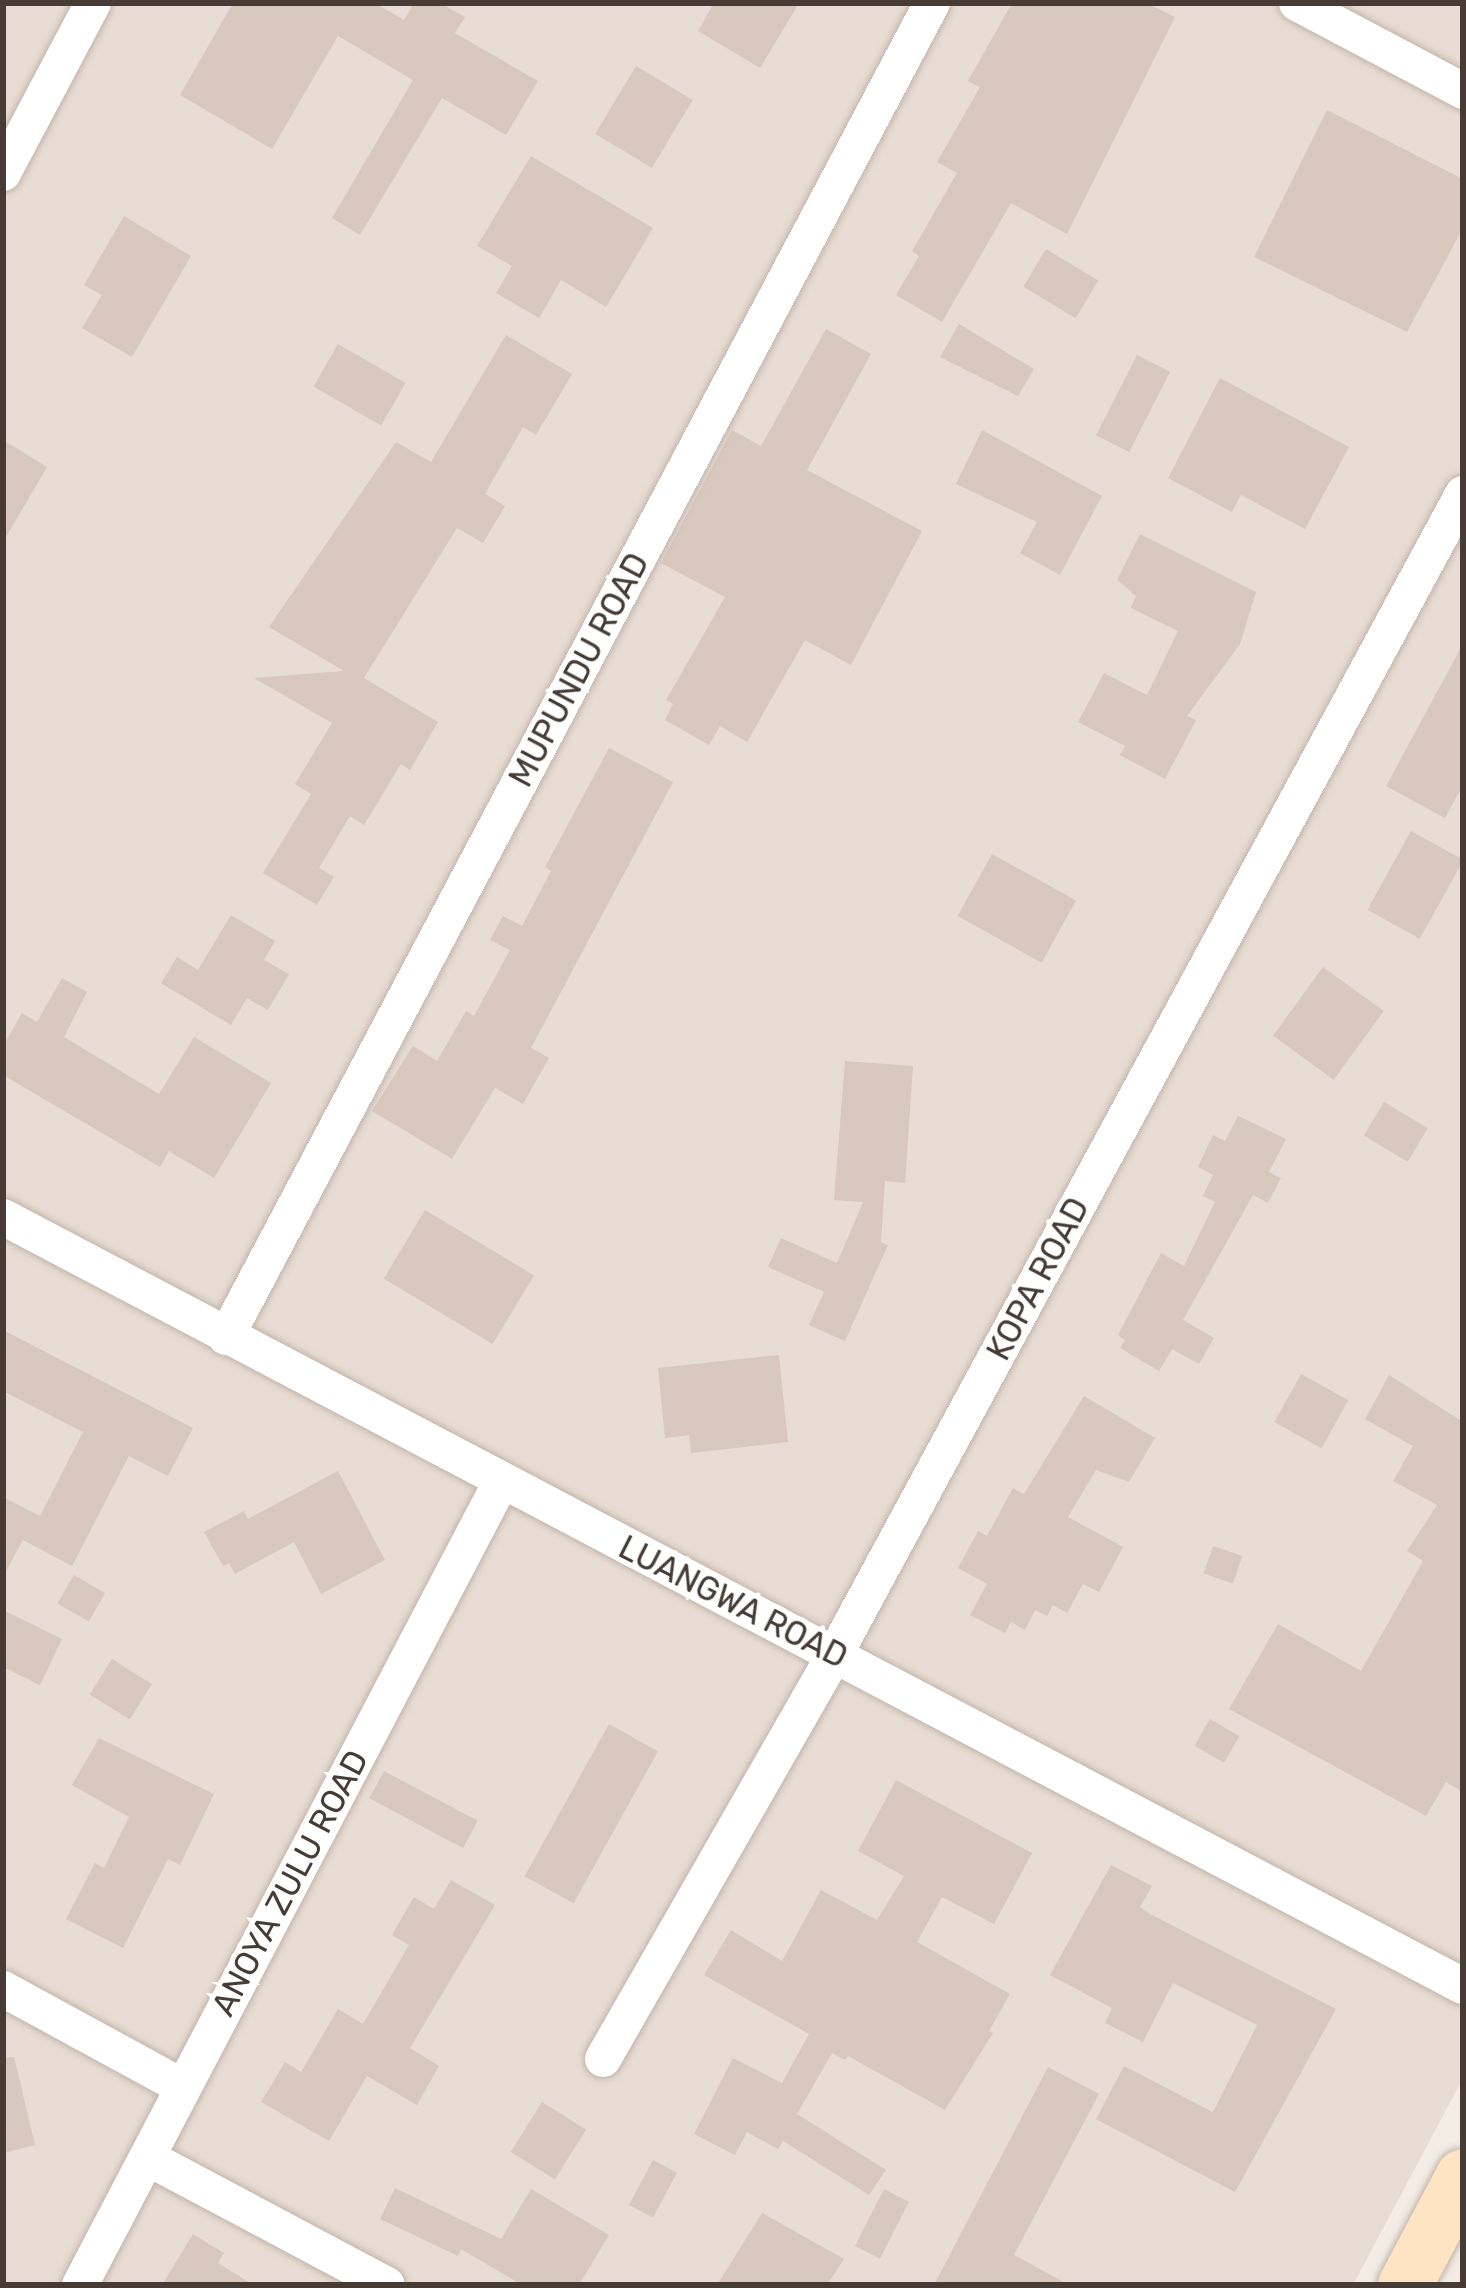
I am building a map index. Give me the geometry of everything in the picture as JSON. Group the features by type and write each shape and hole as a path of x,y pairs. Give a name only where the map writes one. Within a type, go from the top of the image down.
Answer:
{"main road":[{"path":"1405,2285 1463,2176"}],"street":[{"path":"3,173 94,3"},
{"name":"MUPUNDU ROAD","path":"226,1336 932,3"},
{"path":"1297,3 1463,91"},
{"name":"KOPA ROAD","path":"603,2059 836,1654 1463,494"},
{"name":"LUANGWA ROAD","path":"3,1217 1463,1986"},
{"name":"ANOYA ZULU ROAD","path":"80,2285 501,1483"},
{"path":"3,1989 183,2087"},
{"path":"150,2158 387,2285"}],"shaded area":[{"path":"3,3 1463,3 1463,2078 1353,2285 3,2285"}],"building":[{"path":"233,3 375,3 404,20 414,3 440,3 465,17 455,33 538,81 506,135 442,98 360,235 332,218 413,80 338,36 272,149 180,95"},
{"path":"714,3 799,3 760,68 698,31"},
{"path":"1012,3 1146,3 1175,17 1067,234 1011,203 942,322 896,295 919,256 912,251 957,173 937,162 980,87 968,81"},
{"path":"636,66 693,100 652,168 595,134"},
{"path":"1327,110 1463,179 1463,228 1407,332 1254,257"},
{"path":"531,156 653,228 606,307 561,280 539,318 496,293 512,266 477,246"},
{"path":"124,216 191,256 132,357 82,328 102,295 84,285"},
{"path":"1046,249 1098,280 1076,318 1023,287"},
{"path":"959,324 1034,369 1018,396 940,357"},
{"path":"826,329 871,354 807,470 922,531 851,665 805,640 747,742 720,726 709,745 665,720 673,704 666,700 725,597 661,563 732,430 761,446"},
{"path":"506,335 572,374 536,435 523,427 485,494 505,506 483,543 457,528 364,678 438,722 410,770 401,764 364,825 350,816 319,868 334,877 317,905 263,873 311,794 295,784 332,723 254,678 344,671 269,627 396,442 431,462"},
{"path":"338,344 406,383 381,425 314,386"},
{"path":"1137,355 1170,372 1129,452 1096,435"},
{"path":"1220,378 1349,447 1305,529 1241,495 1232,512 1168,478"},
{"path":"982,430 1102,496 1060,575 1020,553 1037,522 956,484"},
{"path":"3,440 47,467 3,542"},
{"path":"1140,534 1256,592 1240,644 1187,716 1196,720 1165,779 1120,755 1125,746 1078,722 1104,673 1147,695 1178,631 1131,608 1136,596 1117,580"},
{"path":"1463,644 1463,785 1445,818 1386,786"},
{"path":"609,748 673,782 531,1048 549,1058 523,1104 495,1088 452,1159 372,1111 413,1046 437,1061 466,1011 474,1016 510,950 490,940 503,916 522,926 551,871 545,867"},
{"path":"1411,831 1463,860 1420,939 1367,910"},
{"path":"992,854 1076,901 1042,963 958,916"},
{"path":"231,915 275,941 264,960 289,974 268,1010 247,998 231,1025 161,983 177,957 198,970"},
{"path":"1323,967 1384,1011 1334,1080 1273,1036"},
{"path":"62,978 87,992 64,1037 159,1094 194,1037 271,1083 214,1178 169,1151 160,1167 3,1075 3,1046 22,1013 37,1022"},
{"path":"845,1061 913,1066 905,1183 885,1181 881,1242 888,1245 845,1341 809,1325 824,1292 768,1267 781,1238 837,1263 863,1202 834,1200"},
{"path":"1384,1102 1428,1128 1408,1162 1364,1135"},
{"path":"1238,1116 1286,1139 1269,1172 1281,1178 1268,1203 1253,1195 1183,1320 1214,1338 1199,1364 1172,1349 1159,1371 1120,1348 1125,1340 1118,1335 1161,1253 1184,1266 1215,1202 1203,1196 1213,1175 1198,1167 1213,1135 1225,1141"},
{"path":"425,1210 534,1275 493,1344 384,1279"},
{"path":"3,1330 193,1428 168,1476 129,1456 72,1566 23,1540 3,1577 3,1497 40,1516 83,1432 3,1391"},
{"path":"779,1355 788,1442 691,1453 689,1435 665,1438 658,1368"},
{"path":"1301,1374 1348,1400 1322,1448 1274,1422"},
{"path":"1389,1375 1463,1422 1463,1792 1446,1782 1426,1816 1229,1709 1278,1624 1361,1671 1423,1561 1407,1551 1437,1505 1393,1481 1413,1446 1365,1419"},
{"path":"1084,1396 1155,1438 1129,1482 1096,1470 1068,1517 1123,1547 1099,1592 1083,1584 1067,1613 1053,1605 1047,1616 1035,1610 1025,1630 1011,1622 1005,1633 970,1615 987,1584 958,1568 978,1531 987,1536 1013,1488 1024,1494"},
{"path":"338,1471 385,1560 321,1594 294,1542 235,1574 229,1563 223,1566 204,1532 244,1511 248,1519"},
{"path":"1213,1546 1242,1556 1233,1584 1204,1573"},
{"path":"74,1575 105,1593 89,1622 58,1604"},
{"path":"3,1610 62,1639 40,1685 3,1667"},
{"path":"112,1659 152,1684 130,1720 90,1695"},
{"path":"1210,1719 1239,1736 1224,1763 1194,1746"},
{"path":"609,1724 658,1751 574,1903 525,1876"},
{"path":"99,1738 214,1794 180,1865 168,1859 123,1948 66,1919 95,1863 104,1868 129,1817 72,1785"},
{"path":"384,1771 478,1821 463,1848 369,1798"},
{"path":"896,1780 1032,1853 994,1924 942,1897 917,1942 1010,1994 989,2031 993,2033 945,2110 848,2056 845,2060 832,2053 797,2114 886,2170 869,2195 783,2141 778,2149 747,2132 735,2155 694,2134 733,2058 782,2083 809,2034 704,1975 731,1930 782,1961 821,1890 877,1920 904,1876 858,1851"},
{"path":"1111,1865 1152,1886 1140,1907 1150,1914 1336,2009 1235,2192 1096,2119 1124,2066 1213,2112 1257,2025 1173,1983 1143,2042 1105,2023 1112,2008 1050,1975"},
{"path":"451,1880 495,1905 410,2048 439,2066 417,2105 367,2076 329,2141 261,2102 285,2062 301,2072 338,2009 363,2024 409,1945 392,1935 414,1897 434,1909"},
{"path":"14,2057 35,2145 3,2153 3,2058"},
{"path":"1048,2067 1099,2094 1014,2255 1069,2285 934,2285"},
{"path":"542,2102 586,2130 555,2180 511,2152"},
{"path":"653,2160 677,2173 653,2218 629,2205"},
{"path":"395,2188 501,2239 531,2189 609,2235 579,2285 522,2285 461,2249 458,2256 380,2219"},
{"path":"884,2189 909,2202 880,2259 855,2246"},
{"path":"762,2213 844,2259 827,2285 717,2285"},
{"path":"193,2234 224,2253 218,2263 253,2285 162,2285"}]}
